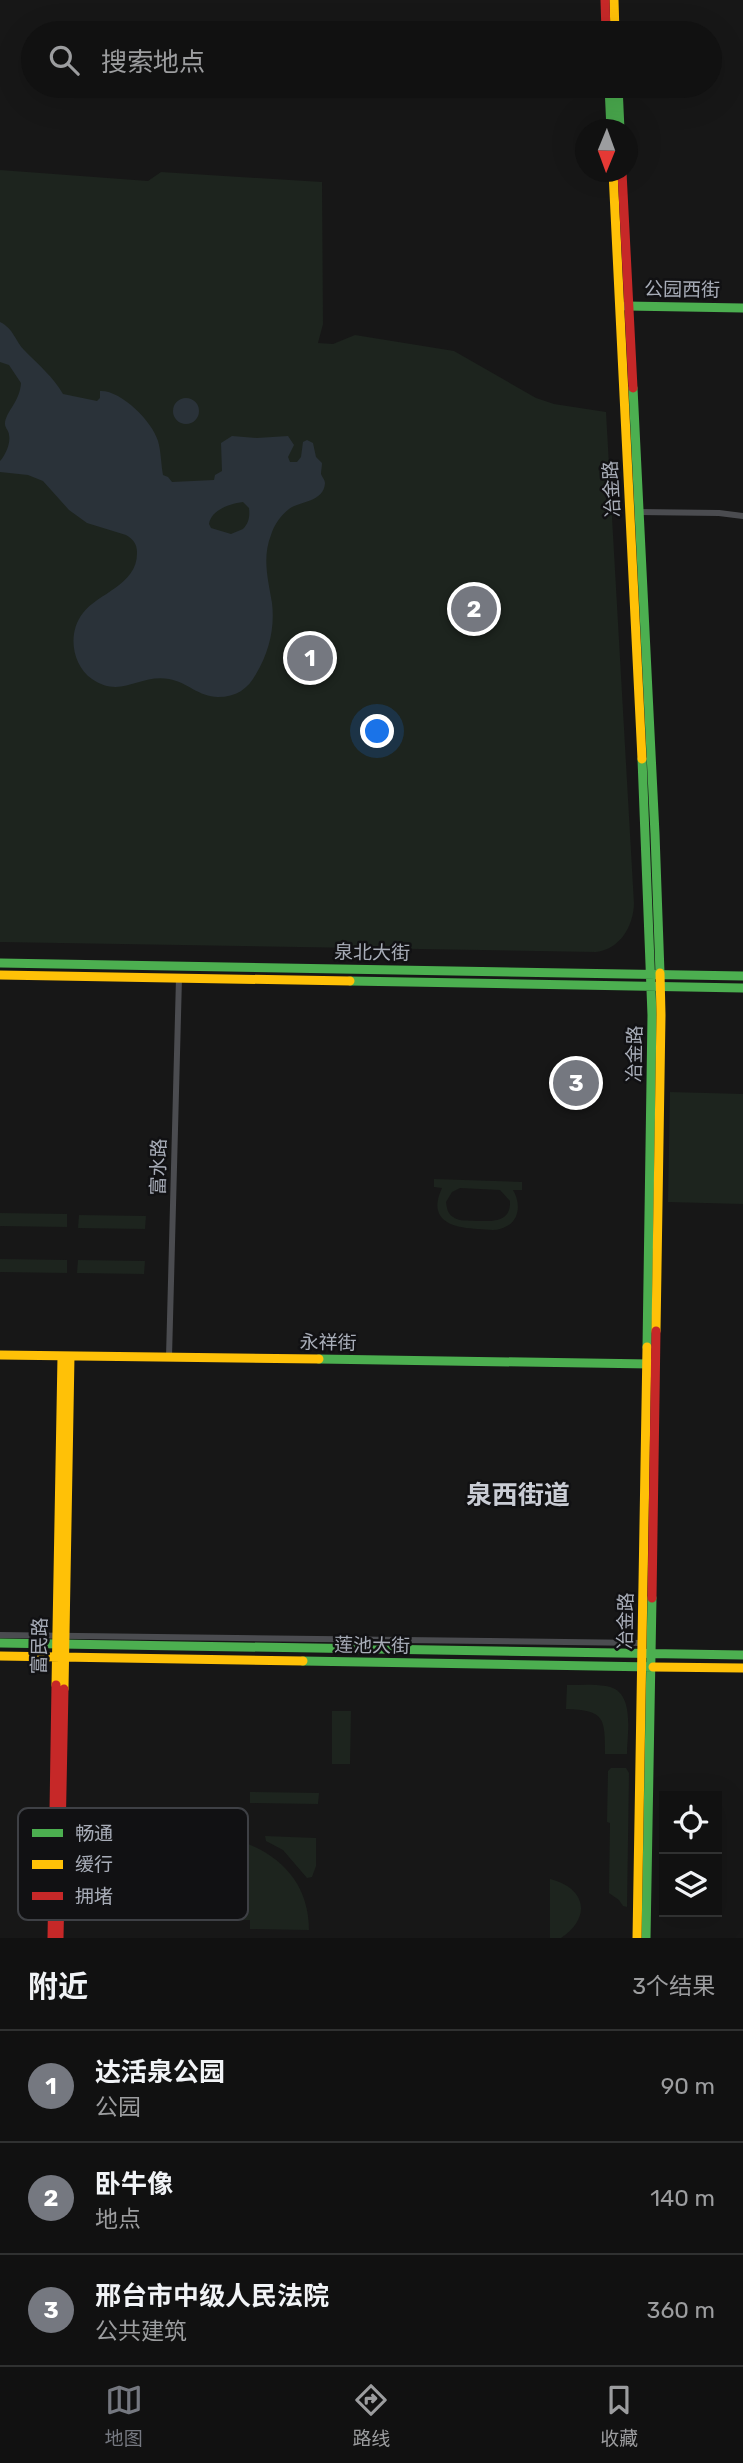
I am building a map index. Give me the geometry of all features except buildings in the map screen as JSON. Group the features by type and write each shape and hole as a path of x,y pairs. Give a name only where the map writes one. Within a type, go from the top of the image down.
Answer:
{"street":[{"path":"605,0 606,21"},
{"path":"614,0 615,21"},
{"path":"610,98 610,119"},
{"path":"619,98 620,119"},
{"name":"冶金路","path":"614,182 639,512 655,974"},
{"name":"冶金路","path":"622,182 624,306 656,986 645,1650 646,1938"},
{"name":"公园西街","path":"624,306 743,308"},
{"path":"639,512 743,516"},
{"name":"泉北大街","path":"0,963 743,976"},
{"name":"泉北大街","path":"0,975 743,988"},
{"name":"富水路","path":"169,1357 179,978"},
{"name":"永祥街","path":"0,1355 651,1365"},
{"name":"富民路","path":"56,1808 66,1356"},
{"path":"0,1635 61,1640"},
{"name":"莲池大街","path":"0,1643 61,1640 645,1650 743,1655"},
{"name":"莲池大街","path":"0,1656 743,1668"},
{"name":"富民路","path":"59,1808 60,1657"},
{"name":"冶金路","path":"637,1938 646,1667"},
{"name":"富民路","path":"52,1938 53,1920"},
{"name":"富民路","path":"59,1920 59,1938"}],"shaded area":[{"path":"0,170 148,181 161,172 322,182 323,324 318,343 333,344 355,335 454,351 536,398 554,404 606,412 634,904 628,929 618,942 596,952 0,942"},
{"path":"0,322 63,394 97,401 100,391 126,401 143,416 155,433 163,475 172,482 214,480 215,475 222,471 221,443 232,436 288,436 294,445 288,457 290,462 297,462 301,457 303,442 307,440 313,443 316,457 322,463 324,489 316,497 289,509 272,531 266,560 273,612 272,631 261,666 245,688 230,696 218,697 205,695 169,679 158,678 112,687 102,685 85,673 74,648 78,621 90,606 131,573 136,563 136,547 133,540 126,535 87,523 69,510 43,481 28,475 0,472 0,461 9,442 6,420 18,396 21,383 9,365 0,362","holes":["243,502 249,508 249,519 245,527 231,534 211,528 209,524 213,515 227,506"]},
{"path":"186,398 195,402 199,411 195,420 186,424 177,420 173,411 177,402"},
{"path":"670,1092 743,1094 743,1204 668,1202"},
{"path":"434,1179 522,1182 522,1190 513,1190 518,1208 515,1218 506,1227 495,1230 459,1227 444,1220 438,1208 442,1188 434,1187","holes":["460,1188 500,1190 510,1201 507,1213 499,1219 455,1219 448,1210 446,1202 452,1192"]},
{"path":"0,1213 67,1214 67,1227 0,1226"},
{"path":"79,1215 146,1216 145,1229 78,1228"},
{"path":"0,1259 67,1260 67,1273 0,1272"},
{"path":"78,1260 145,1261 144,1274 77,1273"},
{"path":"567,1685 606,1686 616,1689 626,1704 628,1714 627,1754 605,1754 603,1724 600,1718 589,1711 566,1709"},
{"path":"332,1711 351,1711 350,1764 332,1764"},
{"path":"611,1768 626,1768 629,1773 627,1907 609,1893 610,1823 607,1822 608,1771"},
{"path":"250,1792 319,1793 318,1804 250,1803"},
{"path":"265,1836 316,1838 316,1866 312,1877 307,1878 283,1850 266,1841"},
{"path":"248,1843 275,1859 296,1882 303,1896 309,1930 250,1929"},
{"path":"550,1879 571,1889 581,1904 577,1921 561,1938 550,1938"}],"traffic: fast":[{"path":"610,98 610,119"},
{"path":"619,98 620,119"},
{"path":"626,306 743,308"},
{"path":"633,388 660,973"},
{"path":"642,759 652,1015 647,1347"},
{"path":"0,963 743,976"},
{"path":"350,981 743,988"},
{"path":"319,1359 651,1364"},
{"path":"646,1938 652,1598"},
{"path":"0,1643 743,1655"},
{"path":"303,1661 653,1667"}],"traffic: slow":[{"path":"614,0 615,21"},
{"path":"613,182 642,759"},
{"path":"656,1331 660,973"},
{"path":"0,975 350,981"},
{"path":"637,1938 647,1347"},
{"path":"0,1355 319,1359"},
{"path":"56,1685 62,1356"},
{"path":"64,1689 70,1356"},
{"path":"0,1656 303,1661"},
{"path":"653,1667 743,1668"}],"traffic: jam":[{"path":"605,0 606,21"},
{"path":"623,182 633,388"},
{"path":"652,1598 656,1331"},
{"path":"54,1808 56,1685"},
{"path":"62,1808 64,1689"},
{"path":"52,1920 52,1938"},
{"path":"59,1920 59,1938"}],"place":[{"name":"卧牛像","path":"474,609"},
{"name":"达活泉公园","path":"310,658"},
{"name":"邢台市中级人民法院","path":"576,1083"}],"district":[{"name":"泉西街道","path":"518,1495"}]}
